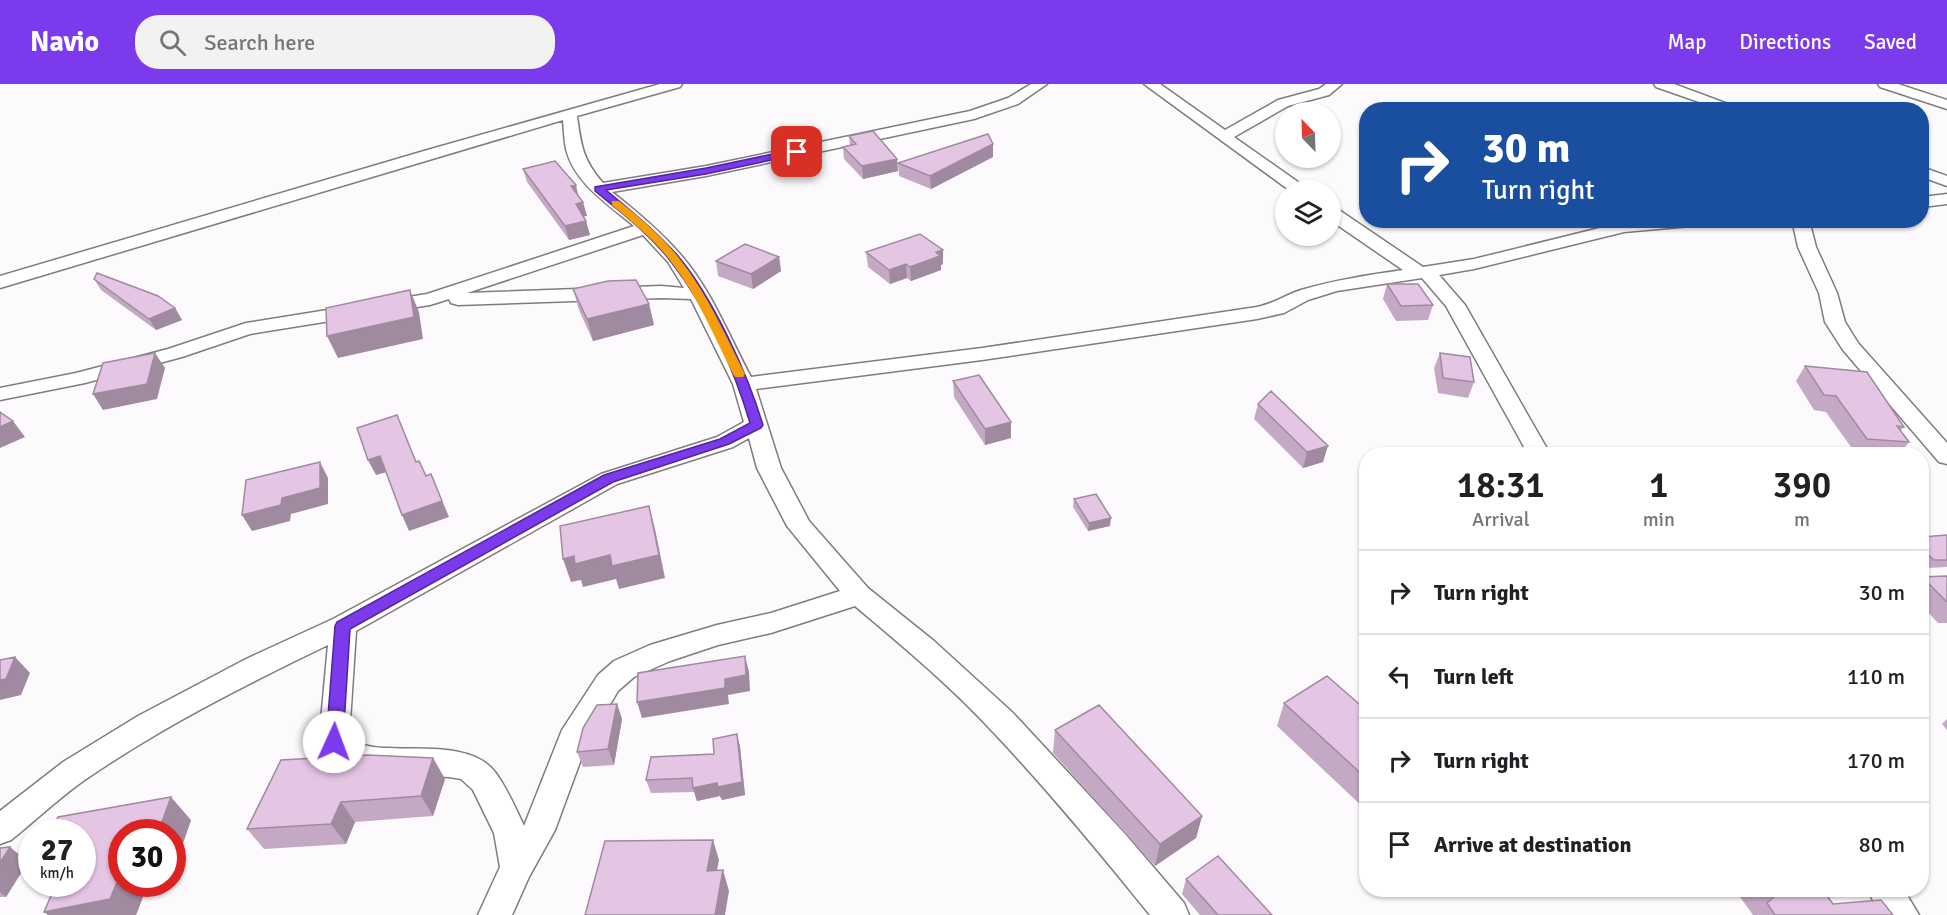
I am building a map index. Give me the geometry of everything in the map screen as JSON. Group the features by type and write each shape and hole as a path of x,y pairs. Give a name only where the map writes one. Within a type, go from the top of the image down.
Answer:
{"street":[{"path":"612,101 620,84"},
{"path":"0,282 569,113 675,84"},
{"path":"1150,84 1285,180"},
{"path":"1225,136 1283,103 1324,92 1335,84"},
{"path":"1661,84 1714,102"},
{"path":"1885,84 1947,105"},
{"path":"599,189 706,171 974,115 1013,100 1037,85"},
{"path":"569,113 574,150 581,167 599,189 646,228 675,260 698,294 744,384 769,468 799,526 859,595 924,649 1003,722 1113,844 1172,915"},
{"path":"1929,174 1947,181"},
{"path":"1929,201 1947,199"},
{"path":"1341,219 1423,272 1444,290 1455,305 1535,447"},
{"path":"430,299 646,228"},
{"path":"744,384 982,354 1257,313 1277,309 1316,291 1474,264 1620,228"},
{"path":"1802,228 1807,247 1828,293 1835,322 1850,346 1947,457"},
{"path":"0,394 78,379 175,353 246,329 430,299 652,292 698,294"},
{"path":"0,830 74,771 148,725 256,667 343,626 609,478 725,442 756,425"},
{"path":"495,915 517,867 539,830 573,739 608,683 624,669 660,653 717,635 771,623 859,595"},
{"path":"343,626 334,742 347,754 383,761 449,764 469,768 484,781 510,832 517,867"},
{"path":"1889,897 1902,915"}],"building":[{"path":"873,131 897,159 862,166 843,147 856,144 849,136"},
{"path":"988,134 993,144 930,176 898,163"},
{"path":"555,161 576,185 571,186 583,202 576,204 586,221 565,226 523,169"},
{"path":"920,234 943,250 936,252 940,256 910,267 906,264 889,270 866,252"},
{"path":"745,244 779,257 751,274 716,261"},
{"path":"97,273 158,296 175,308 149,319 94,279"},
{"path":"636,280 649,304 587,319 573,289 608,281"},
{"path":"1387,284 1418,284 1433,305 1401,306"},
{"path":"410,290 414,317 327,336 326,308"},
{"path":"155,353 147,384 93,394 103,363"},
{"path":"1440,353 1470,357 1474,382 1443,378"},
{"path":"1805,366 1867,372 1904,427 1897,426 1909,442 1867,439 1836,396 1824,395"},
{"path":"979,375 1011,422 985,429 953,381"},
{"path":"1271,391 1328,446 1307,452 1258,404"},
{"path":"0,412 13,421 0,427"},
{"path":"397,415 416,462 419,461 426,476 431,474 442,501 402,515 380,456 368,460 357,428"},
{"path":"320,462 320,488 282,498 281,505 242,515 246,480"},
{"path":"1096,494 1111,518 1089,523 1074,499"},
{"path":"649,506 659,555 612,566 610,555 575,564 574,556 563,559 560,526"},
{"path":"1947,535 1947,560 1934,560 1929,555 1929,536"},
{"path":"1947,576 1947,602 1929,584 1929,577"},
{"path":"745,656 746,675 725,679 725,688 637,702 638,673"},
{"path":"15,657 6,679 0,680 0,660"},
{"path":"1327,676 1359,704 1359,772 1284,703"},
{"path":"617,704 608,749 577,752 583,728 597,705"},
{"path":"1099,705 1202,816 1160,844 1055,730"},
{"path":"737,734 742,782 718,787 717,783 693,788 692,778 646,780 651,757 714,754 713,739"},
{"path":"368,755 433,758 421,796 341,802 331,824 247,829 281,760"},
{"path":"171,797 163,819 108,819 108,897 111,897 110,899 44,912 50,897 96,897 96,819 57,819"},
{"path":"713,840 707,871 723,870 715,915 585,915 605,841"},
{"path":"10,847 0,863 0,848"},
{"path":"1218,856 1272,915 1218,915 1186,879"},
{"path":"1774,897 1828,897 1833,904 1881,900 1893,915 1775,915 1767,903"}],"slow traffic":[{"path":"615,203 646,228 675,260 698,294 739,374"}],"route":[{"path":"334,742 343,626 609,478 725,442 756,425 744,384 698,294 675,260 646,228 599,189 706,171 797,152"}]}
